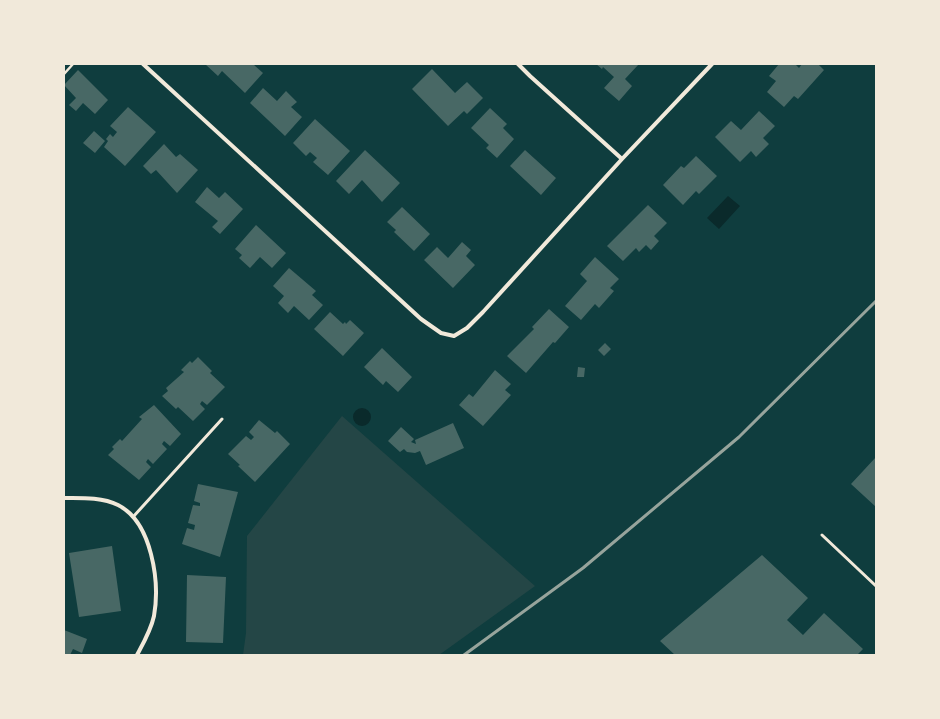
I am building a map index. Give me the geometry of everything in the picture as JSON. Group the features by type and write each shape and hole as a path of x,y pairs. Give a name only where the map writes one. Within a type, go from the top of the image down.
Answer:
{"street":[{"path":"143,64 421,319 441,333 454,336 467,328 483,312 622,159 712,64"},
{"path":"518,64 622,159"},
{"path":"64,498 108,501 120,506 133,517 149,544 153,560 155,586 154,615 147,638 137,655"}],"lane":[{"path":"133,517 222,419"},
{"path":"822,535 876,586"}],"path":[{"path":"64,74 73,64"}],"shaded area":[{"path":"728,196 740,206 719,229 707,218"},
{"path":"362,408 368,411 371,417 368,423 362,426 356,423 353,417 356,411"},
{"path":"342,416 535,586 439,655 243,655 246,633 247,536"}],"building":[{"path":"205,64 253,64 263,73 245,93 222,71 218,76"},
{"path":"596,64 639,64 625,79 632,86 619,101 604,88 614,77 603,67 602,69"},
{"path":"779,64 795,64 799,68 802,64 818,64 824,70 798,99 794,96 784,107 767,92 776,81 769,76"},
{"path":"432,69 455,93 467,82 483,98 467,114 464,111 448,126 412,89"},
{"path":"78,70 108,100 95,114 83,103 76,111 69,105 76,98 64,85"},
{"path":"263,88 277,101 286,91 297,102 291,107 302,117 285,136 250,103"},
{"path":"128,107 156,132 125,166 104,147 108,141 106,139 110,134 113,137 117,132 110,126"},
{"path":"490,108 507,124 503,128 514,139 497,158 486,148 489,145 471,128"},
{"path":"759,111 775,126 763,138 769,144 756,157 751,151 740,162 715,137 731,121 741,130"},
{"path":"315,119 350,151 328,175 313,162 317,158 310,152 306,156 293,143"},
{"path":"94,131 105,141 95,153 83,143"},
{"path":"164,144 176,157 180,154 198,170 177,193 156,170 151,174 143,166"},
{"path":"365,150 400,183 382,202 362,180 349,194 336,181"},
{"path":"525,150 556,178 541,195 510,166"},
{"path":"696,156 717,176 699,194 696,191 683,205 663,185 681,166 684,168"},
{"path":"207,187 219,198 225,192 243,209 220,234 212,227 218,221 195,202"},
{"path":"648,205 667,223 654,236 659,241 651,250 646,245 639,252 636,248 623,261 607,246"},
{"path":"402,207 430,234 414,251 394,232 396,230 387,222"},
{"path":"256,225 286,253 272,268 260,257 250,268 239,258 242,255 235,249"},
{"path":"462,242 471,250 466,256 475,265 453,288 424,260 437,247 448,258"},
{"path":"595,257 619,279 610,288 614,291 599,308 595,304 581,320 565,306 587,281 580,274"},
{"path":"289,268 316,291 312,295 323,305 309,320 294,306 288,313 278,303 284,296 273,286"},
{"path":"549,309 569,327 555,343 553,342 526,373 507,356 534,329 532,327"},
{"path":"330,312 343,324 345,322 346,324 350,320 364,333 343,356 314,329"},
{"path":"605,343 611,349 604,356 598,350"},
{"path":"382,348 412,377 398,392 386,381 383,385 364,367"},
{"path":"198,357 212,371 210,373 225,387 207,405 202,401 200,404 205,409 193,421 178,407 176,409 162,396 168,391 166,388 184,372 181,370 190,361 192,363"},
{"path":"578,367 585,368 584,377 577,377"},
{"path":"495,370 511,384 505,390 511,395 483,426 459,405 469,394 473,397"},
{"path":"154,405 181,434 170,446 164,441 162,444 167,449 153,464 148,459 146,462 151,467 139,480 108,455 114,449 112,447 120,439 122,441 142,419 139,417"},
{"path":"259,420 275,433 277,431 290,444 255,482 228,454 246,436 251,440 254,437 249,432"},
{"path":"453,423 464,448 426,465 420,451 415,453 407,452 404,449 400,452 388,441 401,427 414,439 411,442 416,444 415,440"},
{"path":"876,457 876,507 851,484"},
{"path":"198,484 238,492 220,557 182,544 187,528 194,530 195,525 188,523 193,505 200,506 200,503 194,501"},
{"path":"112,546 121,611 79,617 69,553"},
{"path":"762,555 808,598 787,620 803,635 824,613 863,649 857,655 675,655 660,641"},
{"path":"187,575 226,577 223,643 186,642"},
{"path":"64,630 87,639 82,653 73,649 70,655 64,655"}],"railway":[{"path":"464,655 583,568 739,437 876,301"}]}
